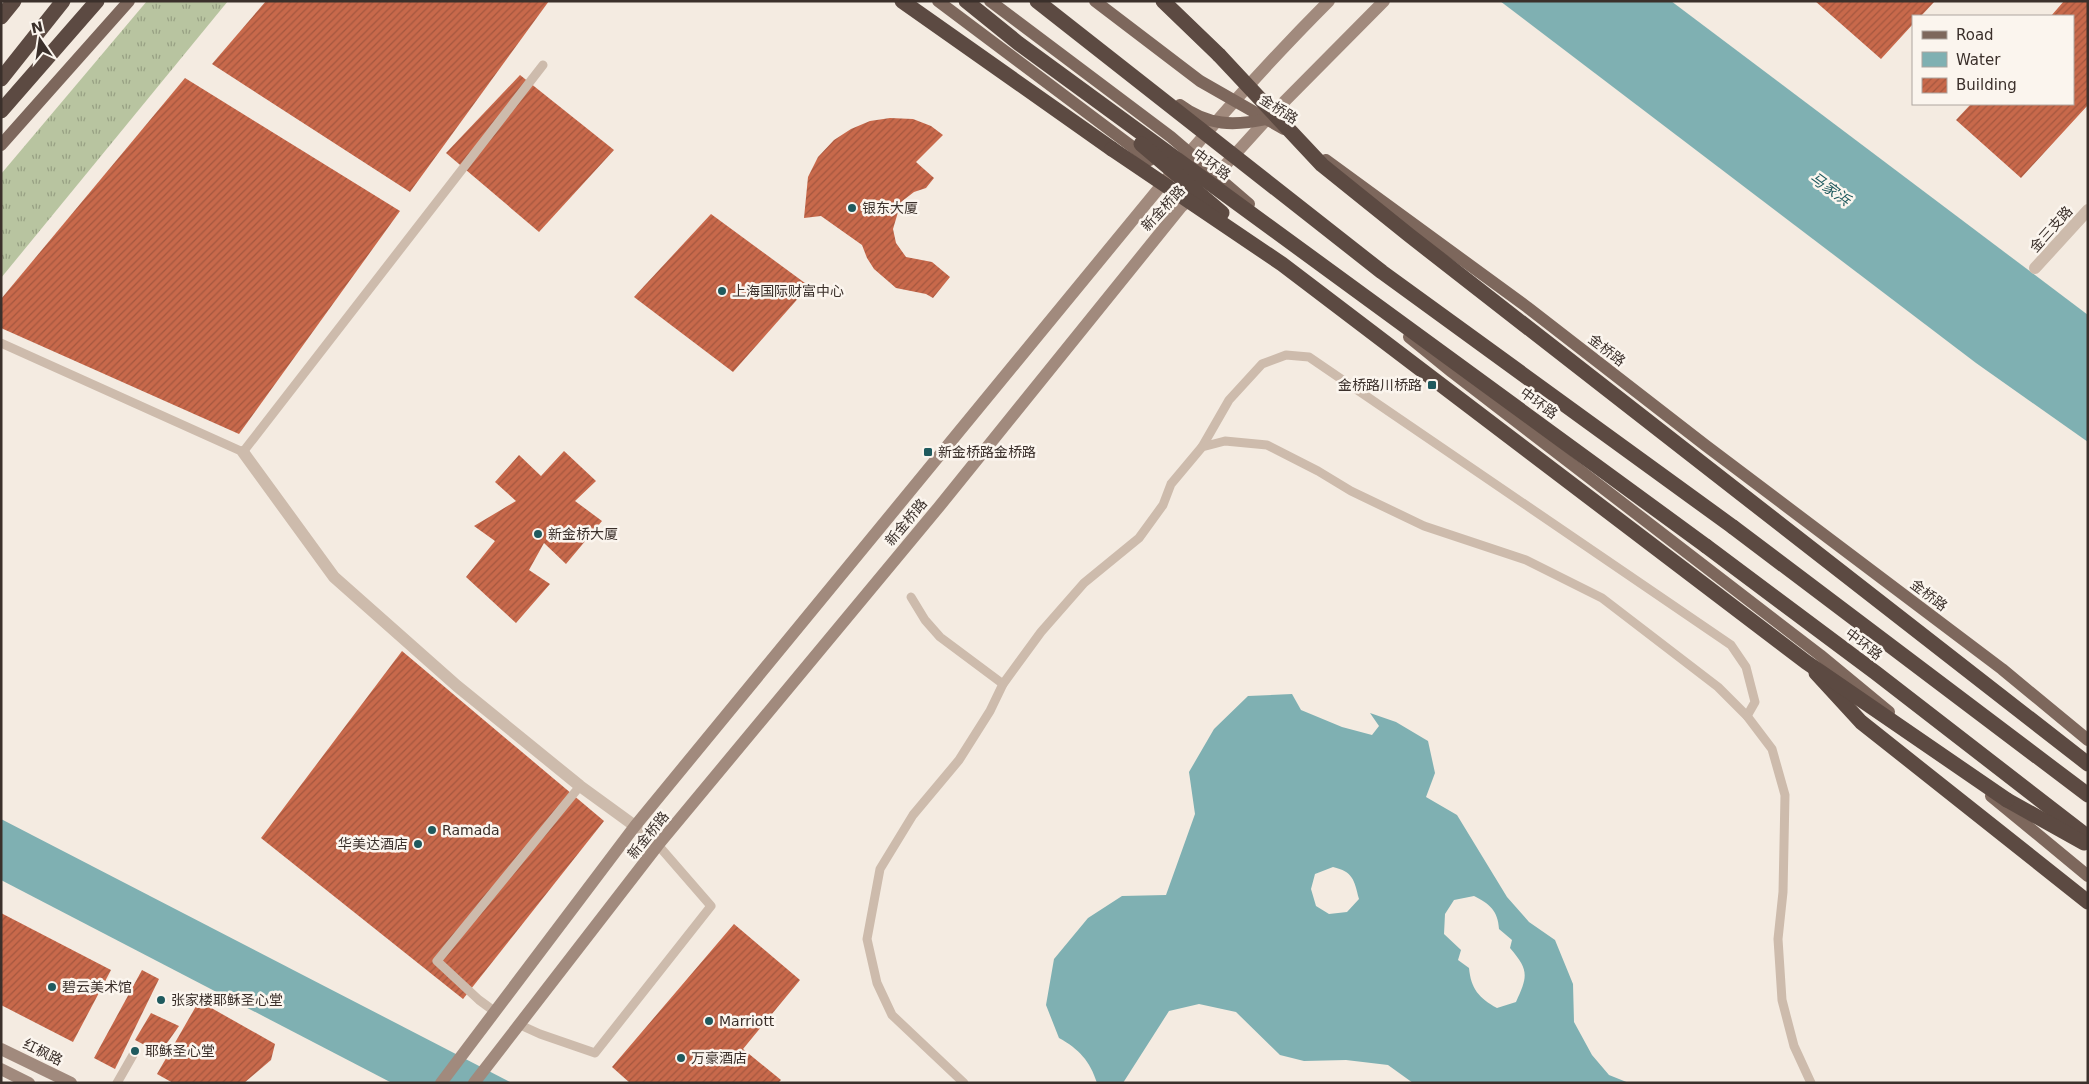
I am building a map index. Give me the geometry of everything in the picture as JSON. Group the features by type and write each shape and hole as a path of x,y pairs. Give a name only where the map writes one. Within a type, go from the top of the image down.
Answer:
{"highway":[{"path":"1,17 14,1"},
{"path":"1,79 63,1"},
{"path":"1,111 97,1"},
{"path":"891,1 933,24"},
{"path":"902,1 1282,264 1806,662 2007,800 2088,845"},
{"name":"中环路","path":"966,1 1052,68 1706,546 1876,673 2088,837"},
{"name":"中环路","path":"1037,1 1382,272 1733,527 2088,795"},
{"path":"1163,1 1219,55 1322,165 1409,235 2088,764"},
{"path":"1052,68 1282,264"},
{"path":"1806,662 1861,722 2088,902"}],"main road":[{"path":"1,145 129,1"},
{"path":"938,1 1170,175 1215,178"},
{"path":"990,1 1190,152 1215,178 1452,372 1820,655 2088,876"},
{"path":"1042,1 1191,113 1215,121 1240,125 1267,119"},
{"name":"金桥路","path":"1095,1 1200,81 1234,99 1296,138 1527,307 1705,445 2002,668 2088,740"}],"street":[{"name":"新金桥路","path":"441,1083 635,826 1215,121 1234,99 1257,79 1329,1"},
{"name":"新金桥路","path":"474,1083 658,846 938,508 1181,207 1215,178 1267,119 1384,1"},
{"name":"金三支路","path":"2036,268 2088,210"},
{"path":"243,452 334,577 457,686 580,786 635,826"},
{"name":"红枫路","path":"1,1049 71,1083"},
{"path":"1,1070 29,1083"}],"lane":[{"path":"1,343 243,452 543,65"},
{"path":"964,1083 892,1015 877,983 867,939 880,869 912,815 959,760 990,711 1003,684 1041,632 1084,583 1139,538 1163,505 1171,484 1202,447 1229,400 1262,364 1286,355 1309,357 1731,645 1746,667 1755,702 1747,716"},
{"path":"1202,447 1225,441 1267,445 1318,471 1351,491 1424,526 1526,560 1602,598 1718,687 1747,716 1772,749 1785,795 1783,892 1778,939 1782,1000 1794,1046 1812,1083"},
{"path":"911,597 925,620 940,637 1003,684"},
{"path":"494,1011 479,1000 437,961 580,786"},
{"path":"518,1024 540,1034 596,1053 711,906 658,846 635,826"},
{"path":"118,1083 133,1055"}],"green space":[{"path":"147,1 228,1 1,278 1,174"}],"water":[{"name":"马家浜","path":"1500,1 1671,1 2088,315 2088,442 1976,363"},
{"path":"1292,694 1301,710 1342,727 1372,735 1379,726 1370,713 1396,722 1428,741 1435,773 1426,797 1457,815 1507,897 1529,922 1555,940 1573,984 1574,1022 1592,1055 1609,1075 1629,1083 1413,1083 1388,1065 1346,1060 1304,1061 1280,1055 1236,1012 1199,1004 1169,1011 1123,1083 1097,1083 1091,1068 1083,1056 1059,1038 1046,1005 1054,959 1088,918 1122,896 1166,895 1195,814 1189,772 1214,729 1248,696","holes":["1333,867 1345,871 1352,877 1359,899 1347,912 1329,914 1316,906 1311,889 1315,874","1474,896 1489,905 1495,913 1499,929 1512,940 1510,948 1521,962 1525,974 1523,986 1516,1002 1497,1008 1477,992 1472,982 1469,968 1458,960 1461,950 1444,934 1445,914 1454,900"]},
{"path":"1,819 512,1083 392,1083 1,880"}],"building":[{"path":"266,1 549,1 410,192 212,64"},
{"path":"1815,1 1935,1 1922,15 1912,15 1912,25 1881,59"},
{"path":"2064,1 2088,1 2088,105 2021,178 1956,120 1970,105 2074,105 2074,15 2052,15"},
{"path":"520,75 614,150 539,232 446,153"},
{"path":"185,78 400,211 239,434 1,328 1,299"},
{"name":"银东大厦","path":"890,118 913,119 931,126 943,135 916,162 934,178 926,188 914,192 901,202 893,229 896,243 906,257 932,262 950,277 933,298 926,294 896,288 874,269 862,245 821,216 804,218 808,177 818,157 834,140 851,129 870,121"},
{"name":"上海国际财富中心","path":"711,214 809,286 733,372 634,297"},
{"name":"新金桥大厦","path":"564,451 596,481 575,501 602,521 566,564 544,543 529,570 550,584 516,623 466,577 495,541 474,526 516,501 495,482 519,455 541,476"},
{"name":"Ramada","path":"402,651 604,821 463,999 261,838"},
{"name":"碧云美术馆","path":"1,913 111,970 73,1042 1,1005"},
{"name":"Marriott","path":"734,924 800,980 743,1049 781,1080 778,1083 630,1083 612,1067"},
{"path":"142,970 159,979 115,1069 94,1058"},
{"path":"199,1001 275,1044 271,1060 244,1083 173,1083 157,1074"},
{"path":"151,1013 179,1026 160,1053 135,1040"}],"place":[{"name":"银东大厦","path":"852,208"},
{"name":"上海国际财富中心","path":"722,291"},
{"name":"金桥路川桥路","path":"1432,385"},
{"name":"新金桥路金桥路","path":"928,452"},
{"name":"新金桥大厦","path":"538,534"},
{"name":"Ramada","path":"432,830"},
{"name":"华美达酒店","path":"418,844"},
{"name":"碧云美术馆","path":"52,987"},
{"name":"张家楼耶稣圣心堂","path":"161,1000"},
{"name":"Marriott","path":"709,1021"},
{"name":"耶稣圣心堂","path":"135,1051"},
{"name":"万豪酒店","path":"681,1058"}]}
